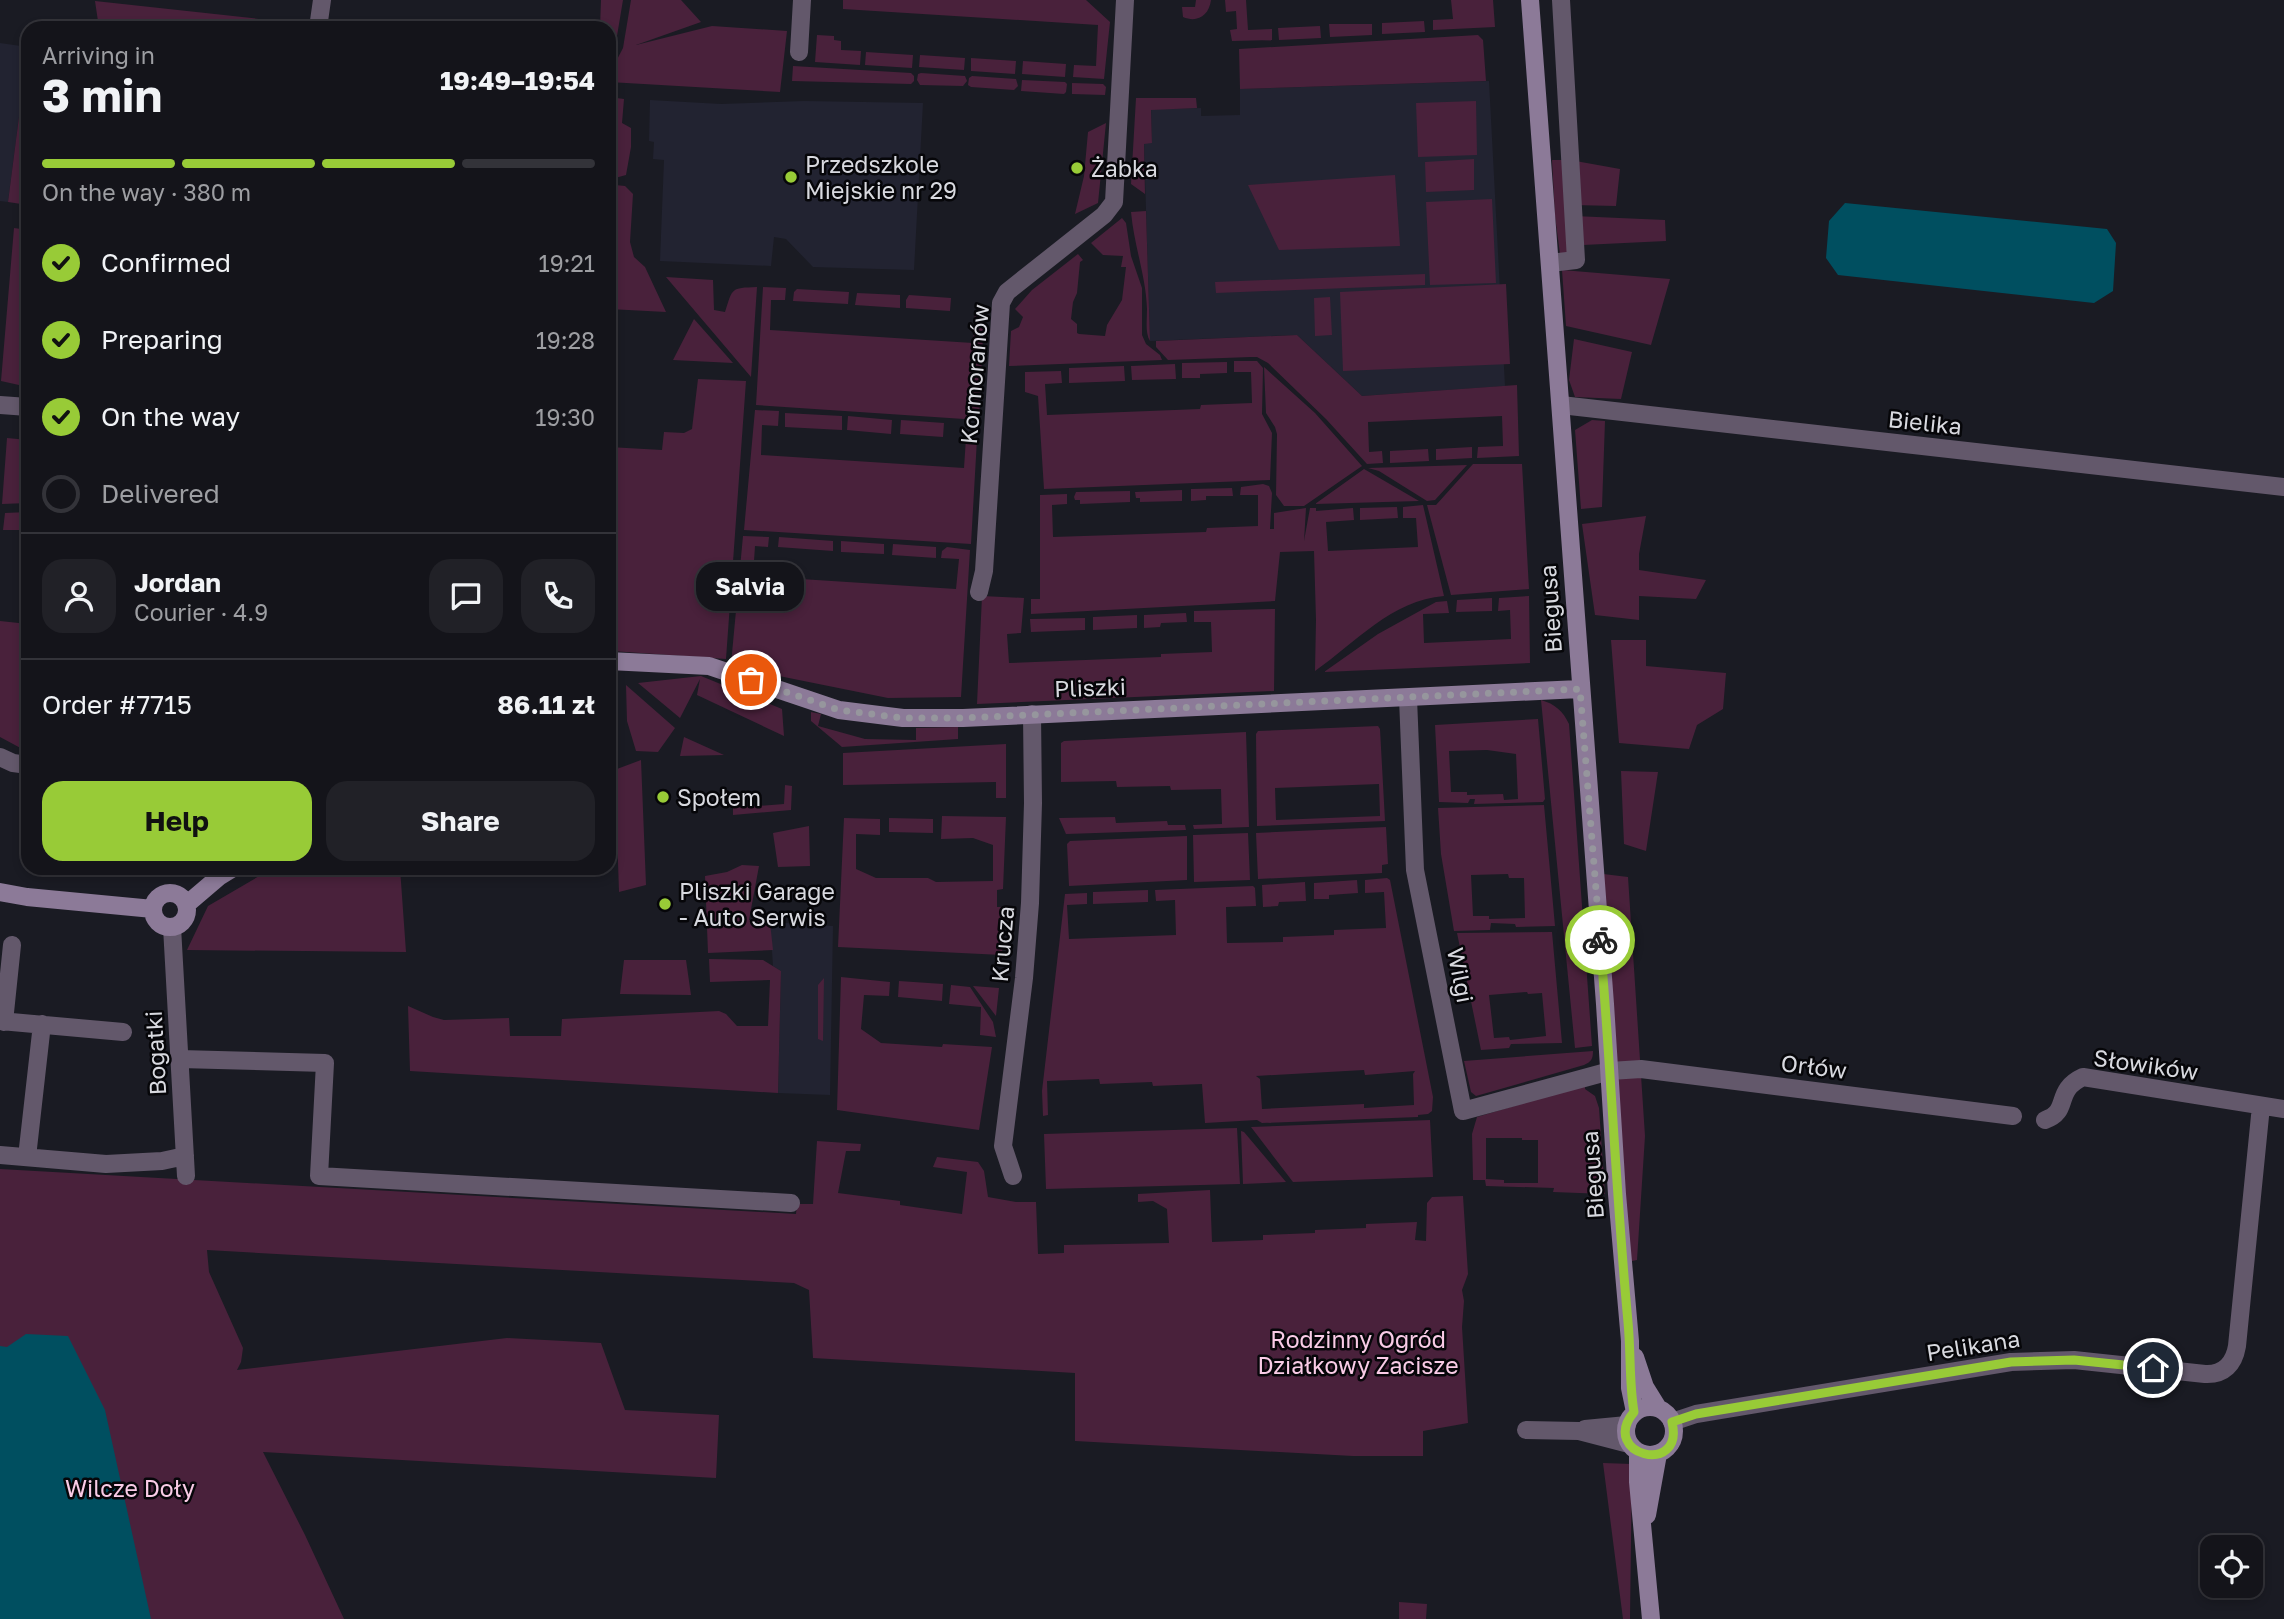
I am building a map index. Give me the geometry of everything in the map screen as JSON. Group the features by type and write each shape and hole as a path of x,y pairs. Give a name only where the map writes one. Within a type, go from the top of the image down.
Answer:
{"street":[{"path":"319,21 322,0"},
{"path":"799,52 802,0"},
{"name":"Kormoranów","path":"979,592 984,571 1001,303 1007,292 1104,215 1114,202 1125,0"},
{"name":"Biegusa","path":"1530,0 1630,1341 1631,1418"},
{"path":"1550,263 1576,260 1561,0"},
{"path":"0,404 21,406"},
{"name":"Bielika","path":"1561,405 2284,487"},
{"name":"Pliszki","path":"616,661 709,666 839,710 903,718 964,718 1580,689"},
{"name":"Wilgi","path":"1408,698 1415,870 1463,1111 1610,1071"},
{"name":"Krucza","path":"1013,1176 1003,1146 1024,978 1030,903 1032,714"},
{"path":"0,757 21,764"},
{"path":"186,905 179,896 168,893 158,898 153,909 158,922 172,927 184,919 186,905 222,875"},
{"path":"0,892 153,909"},
{"name":"Bogatki","path":"172,927 186,1176"},
{"path":"12,946 2,1022 122,1032"},
{"path":"27,1157 42,1024"},
{"path":"180,1059 325,1063 319,1176 791,1203"},
{"name":"Orłów","path":"1610,1071 1641,1069 2013,1116"},
{"name":"Słowików","path":"2045,1120 2058,1112 2067,1087 2082,1077 2261,1106"},
{"path":"2261,1106 2284,1109"},
{"name":"Pelikana","path":"1672,1422 1696,1414 2011,1362 2074,1360 2215,1375 2223,1371 2235,1359 2237,1346 2261,1106"},
{"path":"0,1155 106,1164 162,1161 185,1156"},
{"name":"Biegusa","path":"1630,1341 1645,1387 1658,1408"},
{"path":"1527,1430 1579,1431 1631,1418 1650,1407 1664,1411 1672,1422 1674,1437 1670,1445 1658,1454 1645,1455 1634,1448 1579,1431"},
{"path":"1631,1418 1626,1437 1634,1448 1651,1619"},
{"path":"1643,1536 1658,1454"}],"shaded area":[{"path":"0,43 21,46 21,101 8,202 0,201"},
{"path":"1489,81 1505,386 1362,396 1297,335 1150,341 1144,143 1152,142 1151,109 1201,108 1201,116 1240,115 1240,89"},
{"name":"Przedszkole Miejskie nr 29","path":"650,100 721,104 804,101 923,103 914,270 813,267 786,239 774,237 771,266 660,261 664,160 653,159 654,142 649,141"},
{"path":"770,922 833,926 830,1095 778,1093 781,971 773,966"}],"green space":[{"path":"601,0 623,0 616,42 616,21 600,21"},
{"path":"631,0 681,0 701,22 636,45 712,26 787,31 780,92 616,82 616,62 623,48"},
{"path":"843,0 1086,0 1110,22 1104,79 1073,77 1074,65 1096,66 1098,25 843,9"},
{"path":"1196,0 1211,0 1205,14 1193,19 1183,17 1182,7 1195,7"},
{"path":"1225,0 1246,0 1248,30 1272,29 1272,40 1232,41 1230,30 1237,29 1236,11 1226,12"},
{"path":"1451,0 1493,0 1495,27 1433,30 1433,20 1453,19"},
{"path":"95,1 278,21 98,21"},
{"path":"1424,21 1425,32 1382,34 1382,23"},
{"path":"1329,24 1372,24 1372,35 1330,37"},
{"path":"1320,26 1321,38 1279,40 1278,28"},
{"path":"817,35 834,36 834,40 841,41 841,50 861,51 860,65 815,62"},
{"path":"1478,35 1483,40 1486,81 1240,89 1239,49"},
{"path":"866,52 913,55 912,68 865,65"},
{"path":"920,55 965,58 964,70 919,67"},
{"path":"971,58 1016,61 1015,74 971,71"},
{"path":"1023,61 1066,64 1065,77 1022,74"},
{"path":"793,66 911,73 914,81 911,84 792,81"},
{"path":"918,74 965,76 967,81 963,86 920,85 917,80"},
{"path":"972,76 1016,79 1018,86 1014,90 971,87 968,85"},
{"path":"1022,80 1065,82 1066,92 1021,91"},
{"path":"1072,83 1103,84 1106,87 1105,95 1072,94"},
{"path":"616,98 624,99 622,123 631,128 631,147 626,175 616,178"},
{"path":"1136,98 1196,98 1197,108 1151,110 1152,143 1144,144 1145,194 1131,184"},
{"path":"21,101 21,204 8,202"},
{"path":"1476,101 1477,155 1418,157 1416,103"},
{"path":"1106,123 1098,203 1075,214 1084,176 1088,132"},
{"path":"1474,159 1474,190 1426,192 1425,162"},
{"path":"1552,160 1570,160 1620,169 1616,206 1573,205 1574,216 1665,220 1666,241 1583,245 1576,260 1561,262"},
{"path":"1395,175 1400,246 1279,250 1248,185"},
{"path":"616,185 625,186 633,194 630,242 634,257 645,267 666,312 616,309"},
{"path":"1492,199 1496,283 1430,285 1426,202"},
{"path":"1146,211 1150,341 1145,285 1131,212"},
{"path":"1122,218 1126,223 1131,256 1142,288 1142,335 1146,344 1160,355 1162,360 1009,366 1011,331 1019,327 1023,317 1015,309 1032,290 1078,254 1083,260 1080,262 1071,319 1077,324 1079,334 1105,336 1107,325 1122,300 1126,267 1121,267 1123,256 1103,255 1091,243"},
{"path":"14,228 21,229 21,385 1,381"},
{"path":"1562,270 1670,279 1651,345 1566,326"},
{"path":"1425,274 1425,285 1216,293 1215,282"},
{"path":"666,277 713,280 714,310 725,312 734,291 757,287 751,377"},
{"path":"1506,284 1510,364 1343,371 1340,292"},
{"path":"763,287 786,288 785,300 771,300 770,330 973,343 975,312 984,313 979,420 756,405"},
{"path":"797,289 849,292 848,304 793,301"},
{"path":"857,293 900,295 900,308 855,305"},
{"path":"909,295 951,298 950,311 906,308"},
{"path":"1330,297 1332,335 1315,336 1314,298"},
{"path":"694,319 733,363 673,360"},
{"path":"1297,335 1362,396 1517,385 1519,456 1477,458 1478,447 1503,446 1502,416 1368,422 1369,452 1382,451 1383,463 1367,464 1326,419 1268,363 1257,357 1168,360 1156,347 1156,341"},
{"path":"1574,339 1632,352 1621,399 1575,397 1569,380"},
{"path":"1234,361 1257,361 1263,368 1262,414 1272,433 1270,480 1044,489 1038,396 1025,392 1025,372 1061,371 1062,383 1045,384 1047,415 1200,409 1201,405 1252,403 1251,372 1234,372"},
{"path":"1227,362 1227,373 1182,378 1182,363"},
{"path":"1175,364 1176,379 1132,380 1131,366"},
{"path":"1124,366 1125,381 1069,383 1069,368"},
{"path":"1264,367 1315,413 1362,466 1304,506 1284,506 1276,495 1277,434 1266,413"},
{"path":"698,379 746,381 726,659 616,651 616,447 662,450 664,432 684,433 692,429"},
{"path":"755,410 779,411 778,426 762,425 761,455 964,468 966,438 977,439 971,544 744,530"},
{"path":"785,413 842,416 842,430 785,427"},
{"path":"848,416 892,420 891,434 847,430"},
{"path":"901,420 944,423 943,437 900,434"},
{"path":"1592,420 1605,421 1602,507 1581,509 1575,430"},
{"path":"7,438 21,439 21,503 2,504"},
{"path":"1472,447 1472,458 1436,460 1436,449"},
{"path":"1428,449 1429,461 1390,463 1390,451"},
{"path":"1473,464 1522,464 1529,589 1451,595 1427,505 1436,505"},
{"path":"1467,465 1435,500 1427,501 1379,471 1368,468"},
{"path":"1364,469 1419,501 1315,504"},
{"path":"1263,484 1269,486 1272,493 1270,529 1274,529 1274,513 1306,508 1304,541 1310,508 1316,508 1316,511 1353,508 1354,520 1326,522 1328,551 1418,547 1416,518 1403,518 1403,507 1423,505 1444,596 1425,599 1391,614 1315,671 1314,551 1280,552 1275,601 1031,614 1031,599 1040,599 1040,495 1067,494 1067,504 1052,505 1053,537 1206,532 1207,528 1258,526 1258,495 1240,495 1241,487"},
{"path":"1232,488 1233,496 1206,496 1206,500 1191,501 1191,489"},
{"path":"1182,490 1182,501 1140,502 1135,492"},
{"path":"1130,491 1130,502 1080,504 1080,500 1075,500 1074,497 1076,492"},
{"path":"1397,507 1398,518 1360,520 1360,508"},
{"path":"21,512 21,530 3,530 5,513"},
{"path":"1646,516 1639,570 1706,580 1696,599 1639,596 1639,620 1595,615 1582,524"},
{"path":"743,536 769,537 768,547 755,546 753,576 956,589 959,559 941,558 942,551 947,547 970,550 961,697 888,698 731,664"},
{"path":"779,537 833,541 833,551 778,547"},
{"path":"841,541 884,544 884,554 841,552"},
{"path":"893,544 936,547 936,558 892,555"},
{"path":"982,596 1024,598 1021,633 1007,634 1009,663 1161,657 1161,654 1212,652 1211,622 1194,622 1194,611 1275,609 1274,691 977,704"},
{"path":"1529,596 1530,663 1324,672 1378,634 1436,602 1447,601 1449,613 1423,614 1424,643 1511,639 1510,610 1498,611 1499,598"},
{"path":"1492,598 1492,611 1456,612 1457,600"},
{"path":"1186,613 1187,622 1161,623 1160,627 1144,628 1144,615"},
{"path":"1137,615 1137,628 1093,630 1093,617"},
{"path":"1085,618 1085,630 1031,632 1030,619"},
{"path":"0,621 21,623 21,748 0,737"},
{"path":"1611,640 1646,640 1646,666 1726,673 1723,709 1697,725 1689,749 1619,743"},
{"path":"701,676 782,709 784,736 697,695 700,679 680,718 638,683"},
{"path":"626,685 675,728 658,752 636,751 627,721"},
{"path":"1541,700 1558,709 1569,724 1592,1046 1575,1048"},
{"path":"811,712 821,714 818,726 865,739 916,740 916,728 958,727 958,739 842,747 811,721"},
{"path":"1538,719 1545,799 1543,802 1474,804 1475,799 1470,799 1468,803 1439,802 1435,725","holes":["1487,750 1516,754 1518,799 1504,800 1503,794 1467,795 1467,792 1451,792 1449,751"]},
{"path":"1378,726 1385,821 1257,826 1258,731","holes":["1379,784 1380,816 1276,820 1275,788"]},
{"path":"1246,732 1249,827 1194,829 1193,825 1222,824 1221,789 1117,787 1116,781 1061,782 1061,743 1064,741"},
{"path":"684,737 724,755 680,756"},
{"path":"1006,744 1006,798 996,798 996,782 843,785 843,753"},
{"path":"641,760 646,885 619,892 616,802 616,769"},
{"path":"1621,771 1658,772 1646,851 1624,844"},
{"path":"785,785 792,786 791,810 733,815 733,808 784,804"},
{"path":"1544,805 1555,926 1516,927 1515,924 1491,923 1490,930 1454,931 1441,854 1438,808","holes":["1508,874 1509,878 1524,878 1525,918 1489,919 1489,916 1473,916 1471,875"]},
{"path":"942,816 1006,817 1003,889 997,890 997,907 1004,907 1002,955 838,947 844,818 880,819 880,835 856,834 856,869 876,878 928,878 936,882 993,881 993,845 973,838 941,839"},
{"path":"1115,817 1116,823 1167,821 1168,825 1185,825 1186,830 1066,834 1059,818"},
{"path":"889,818 933,819 933,833 889,832"},
{"path":"809,826 810,866 778,867 773,833"},
{"path":"1386,827 1388,864 1382,865 1382,873 1258,879 1256,833"},
{"path":"1248,833 1250,880 1194,882 1193,835"},
{"path":"1187,836 1187,880 1069,886 1067,844 1070,841"},
{"path":"742,865 759,866 749,920 770,922 773,950 708,953 705,876 727,872"},
{"path":"1595,873 1628,877 1645,1136 1637,1260 1623,1263"},
{"path":"70,875 106,875 93,877"},
{"path":"261,875 400,875 406,952 187,950 208,906"},
{"path":"1357,880 1358,893 1314,899 1314,883"},
{"path":"1365,880 1390,880 1433,1097 1432,1111 1428,1114 1418,1117 1205,1123 1202,1084 1100,1084 1099,1079 1047,1081 1048,1115 1043,1116 1042,1091 1065,894 1087,893 1087,904 1067,905 1069,939 1176,935 1175,900 1156,901 1155,890 1253,886 1256,906 1226,907 1227,943 1283,942 1283,937 1334,935 1334,930 1386,928 1384,892 1365,893","holes":["1364,1070 1365,1075 1415,1071 1414,1105 1364,1108 1364,1104 1262,1109 1260,1079 1256,1076"]},
{"path":"1305,882 1306,901 1279,902 1278,906 1263,907 1262,885"},
{"path":"1148,890 1148,902 1093,904 1093,892"},
{"path":"1552,932 1562,1043 1511,1044 1509,1048 1481,1050 1457,933","holes":["1542,993 1546,1036 1510,1040 1509,1037 1494,1038 1489,995"]},
{"path":"709,959 763,960 781,971 778,1093 410,1071 408,1006 444,1020 509,1018 510,1036 561,1036 562,1019 719,1011 726,1014 737,1026 768,1026 770,980 710,982"},
{"path":"624,960 686,960 691,995 620,994"},
{"path":"841,977 890,982 889,996 864,995 861,1029 881,1043 992,1047 979,1130 837,1110"},
{"path":"824,978 823,1041 818,1039 818,985"},
{"path":"899,981 943,984 942,1001 898,997"},
{"path":"951,985 970,987 993,1022 996,1037 980,1035 981,1007 949,1004"},
{"path":"973,986 999,988 996,1016"},
{"path":"1593,1051 1591,1060 1584,1065 1476,1096 1471,1092 1464,1061"},
{"path":"1585,1085 1585,1089 1595,1096 1599,1108 1605,1194 1553,1192 1554,1188 1486,1186 1485,1180 1473,1180 1472,1134 1477,1117","holes":["1486,1138 1538,1140 1538,1183 1504,1183 1504,1180 1486,1179"]},
{"path":"1430,1120 1433,1177 1293,1182 1251,1127"},
{"path":"1237,1128 1240,1184 1046,1189 1044,1134"},
{"path":"1241,1131 1244,1132 1286,1182 1243,1184"},
{"path":"817,1141 861,1144 860,1151 846,1151 838,1193 900,1201 900,1205 962,1214 967,1172 933,1167 937,1157 978,1162 984,1171 988,1197 1036,1202 1038,1254 1064,1253 1064,1245 1169,1243 1167,1209 1153,1201 1138,1202 1138,1194 1210,1190 1212,1242 1263,1240 1263,1235 1315,1233 1315,1230 1366,1228 1366,1224 1417,1222 1415,1240 1426,1241 1427,1203 1432,1197 1463,1196 1468,1274 1462,1290 1462,1327 1468,1423 1423,1431 1423,1456 1353,1456 1075,1441 1075,1373 813,1358 809,1290 794,1283 207,1250 209,1272 243,1348 237,1370 507,1338 601,1343 625,1410 719,1415 716,1478 263,1452 344,1619 0,1619 0,1169 796,1214 797,1204 813,1204"},
{"path":"1603,1463 1632,1464 1630,1619 1623,1619"},
{"path":"1399,1602 1427,1604 1426,1619 1399,1619"}],"water":[{"path":"1845,203 2107,229 2116,243 2113,291 2094,303 1838,275 1826,258 1829,221"},
{"path":"26,1334 68,1336 105,1410 151,1619 0,1619 0,1346 7,1347"}],"way so far":[{"path":"751,680 839,710 903,718 964,718 1580,689 1600,940"}],"place":[{"name":"Żabka","path":"1077,168"},
{"name":"Przedszkole Miejskie nr 29","path":"791,177"},
{"name":"Salvia","path":"751,680"},
{"name":"Społem","path":"663,797"},
{"name":"Pliszki Garage - Auto Serwis","path":"665,904"}],"route":[{"path":"1600,940 1630,1341 1630,1388 1634,1412 1627,1424 1626,1437 1638,1452 1651,1455 1665,1451 1674,1437 1672,1422 1696,1414 2011,1362 2074,1360 2153,1368"}],"park label":[{"name":"Rodzinny Ogród Działkowy Zacisze","path":"1358,1352"},
{"name":"Wilcze Doły","path":"130,1488"}]}
